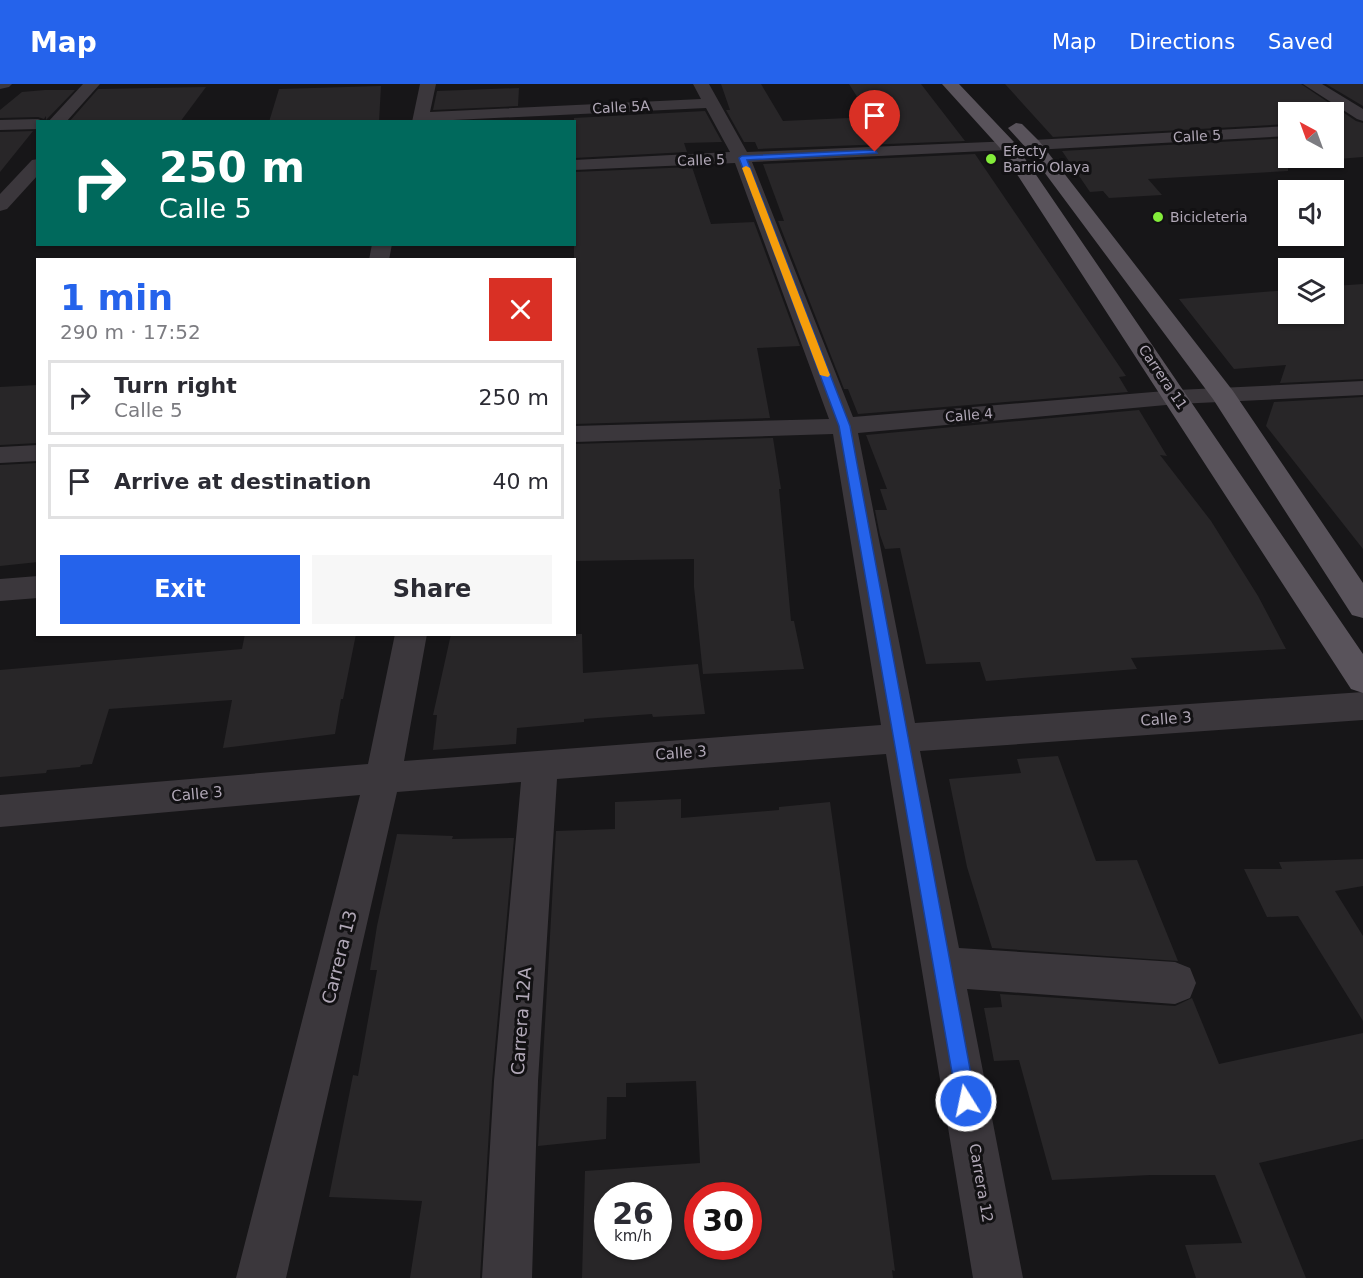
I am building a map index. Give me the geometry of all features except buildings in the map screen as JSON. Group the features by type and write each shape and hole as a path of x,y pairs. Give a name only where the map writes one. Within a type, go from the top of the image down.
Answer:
{"main road":[{"name":"Carrera 11","path":"950,84 1007,145 1177,397 1363,680"},
{"path":"1003,114 1033,145 1224,396 1363,607"}],"street":[{"path":"421,119 428,84"},
{"path":"1311,84 1360,123"},
{"path":"58,120 98,88"},
{"path":"78,120 98,88"},
{"name":"Calle 5A","path":"421,119 706,93"},
{"name":"Carrera 12","path":"706,93 742,158 844,426 998,1278"},
{"path":"0,125 36,124"},
{"name":"Calle 5","path":"1033,145 1278,132"},
{"name":"Calle 5","path":"576,165 1007,145"},
{"path":"0,205 5,187 34,157"},
{"path":"5,187 36,189"},
{"name":"Calle 4","path":"576,434 844,426 1177,397 1363,388"},
{"path":"0,455 36,453"},
{"path":"0,590 36,587"},
{"name":"Carrera 13","path":"261,1278 383,777 411,636"},
{"name":"Calle 3","path":"0,811 540,764 1363,706"},
{"name":"Carrera 12A","path":"507,1278 516,1081 540,764"},
{"path":"942,968 1174,982"}],"slow traffic":[{"path":"746,168 825,375"}],"place":[{"name":"Efecty Barrio Olaya","path":"991,159"},
{"name":"Bicicleteria","path":"1158,217"}],"route":[{"path":"875,152 742,158 844,426 966,1101"}]}
